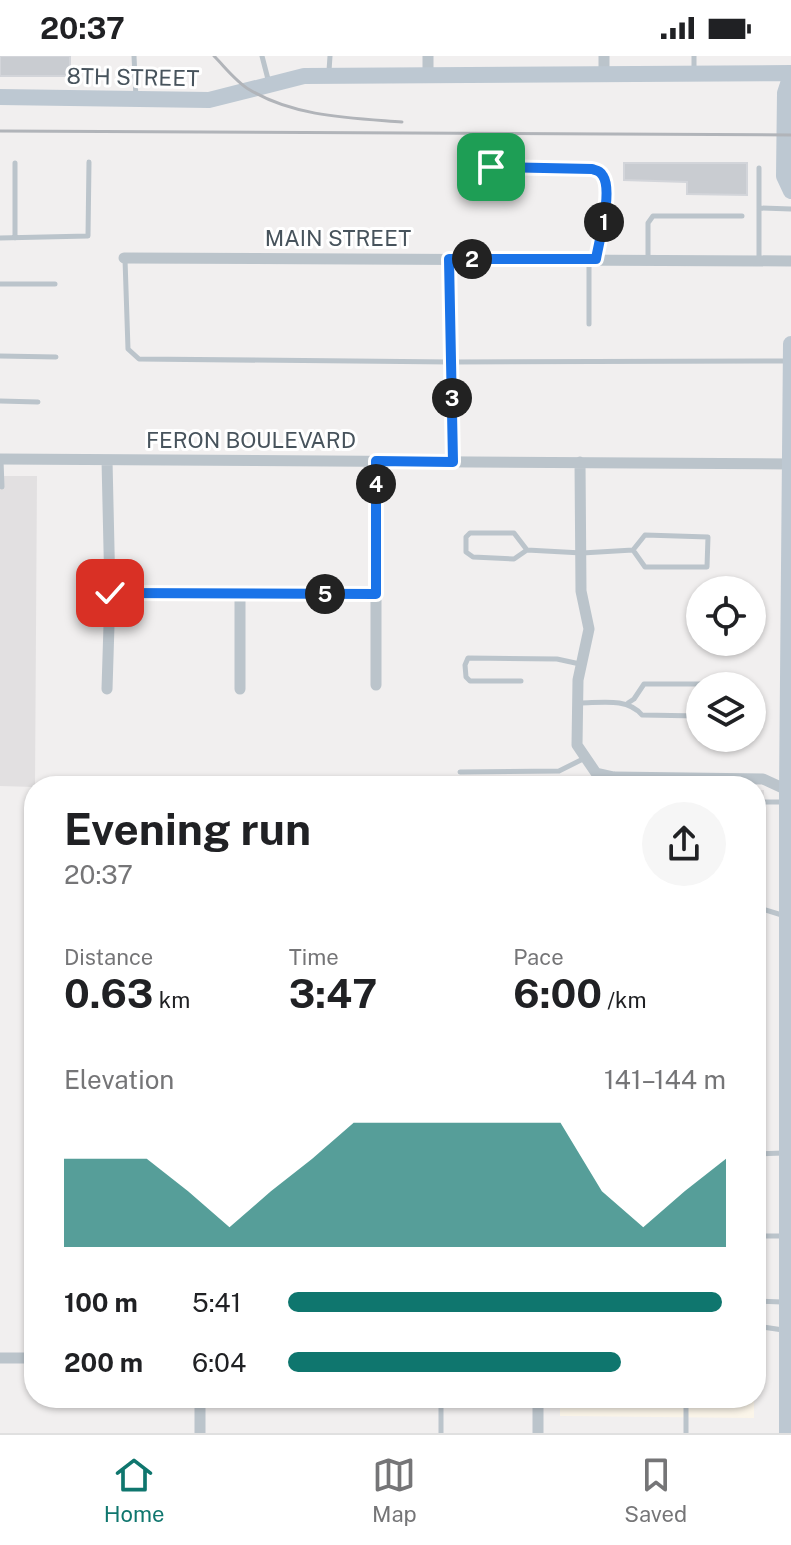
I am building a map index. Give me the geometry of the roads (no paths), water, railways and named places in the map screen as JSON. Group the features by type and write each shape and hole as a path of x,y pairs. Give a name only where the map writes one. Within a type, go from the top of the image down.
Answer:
{"main road":[{"name":"8TH STREET","path":"0,97 209,100 304,76 329,75 791,74"},
{"path":"791,74 785,93 784,176 791,191"},
{"path":"787,1433 791,344"}],"street":[{"path":"428,56 428,74"},
{"path":"604,56 604,75"},
{"name":"MAIN STREET","path":"124,258 791,261"},
{"path":"449,259 453,462"},
{"name":"FERON BOULEVARD","path":"1,459 790,464"},
{"path":"107,460 110,593 107,689"},
{"path":"376,461 376,685"},
{"path":"580,462 581,591 589,629 580,664 577,745 596,773 610,776"},
{"path":"110,593 376,594"},
{"path":"240,593 240,689"},
{"path":"766,781 788,794"},
{"path":"0,1358 24,1358"},
{"path":"200,1408 200,1433"},
{"path":"538,1408 538,1433"}],"lane":[{"path":"134,56 136,99"},
{"path":"262,56 269,84"},
{"path":"329,75 330,56"},
{"path":"694,56 694,74"},
{"path":"0,238 88,236 89,162"},
{"path":"15,163 15,238"},
{"path":"491,167 592,169 599,171 605,180 605,217 592,259 589,324"},
{"path":"759,168 759,261"},
{"path":"759,208 791,209"},
{"path":"648,260 648,223 653,216 742,216"},
{"path":"124,258 128,349 139,359 791,361"},
{"path":"0,284 55,284"},
{"path":"0,356 56,357"},
{"path":"0,401 38,402"},
{"path":"1,459 2,487"},
{"path":"527,550 514,533 470,533 466,537 466,552 473,557 514,559 527,550 582,553 633,550 645,535 708,537 707,567 645,567 633,550"},
{"path":"521,681 470,681 466,677 465,665 468,658 557,659 580,664"},
{"path":"628,703 644,684 686,684"},
{"path":"578,703 628,703 642,715 686,716"},
{"path":"460,772 559,771 586,757"},
{"path":"766,801 788,794"},
{"path":"766,909 788,914"},
{"path":"766,1154 788,1153"},
{"path":"766,1234 789,1230"},
{"path":"766,1301 787,1302"},
{"path":"766,1328 787,1331"},
{"path":"441,1408 441,1433"},
{"path":"686,1408 686,1433"}],"railway":[{"path":"214,56 245,87 286,106 324,115 402,122"},
{"path":"0,131 791,135"}]}
